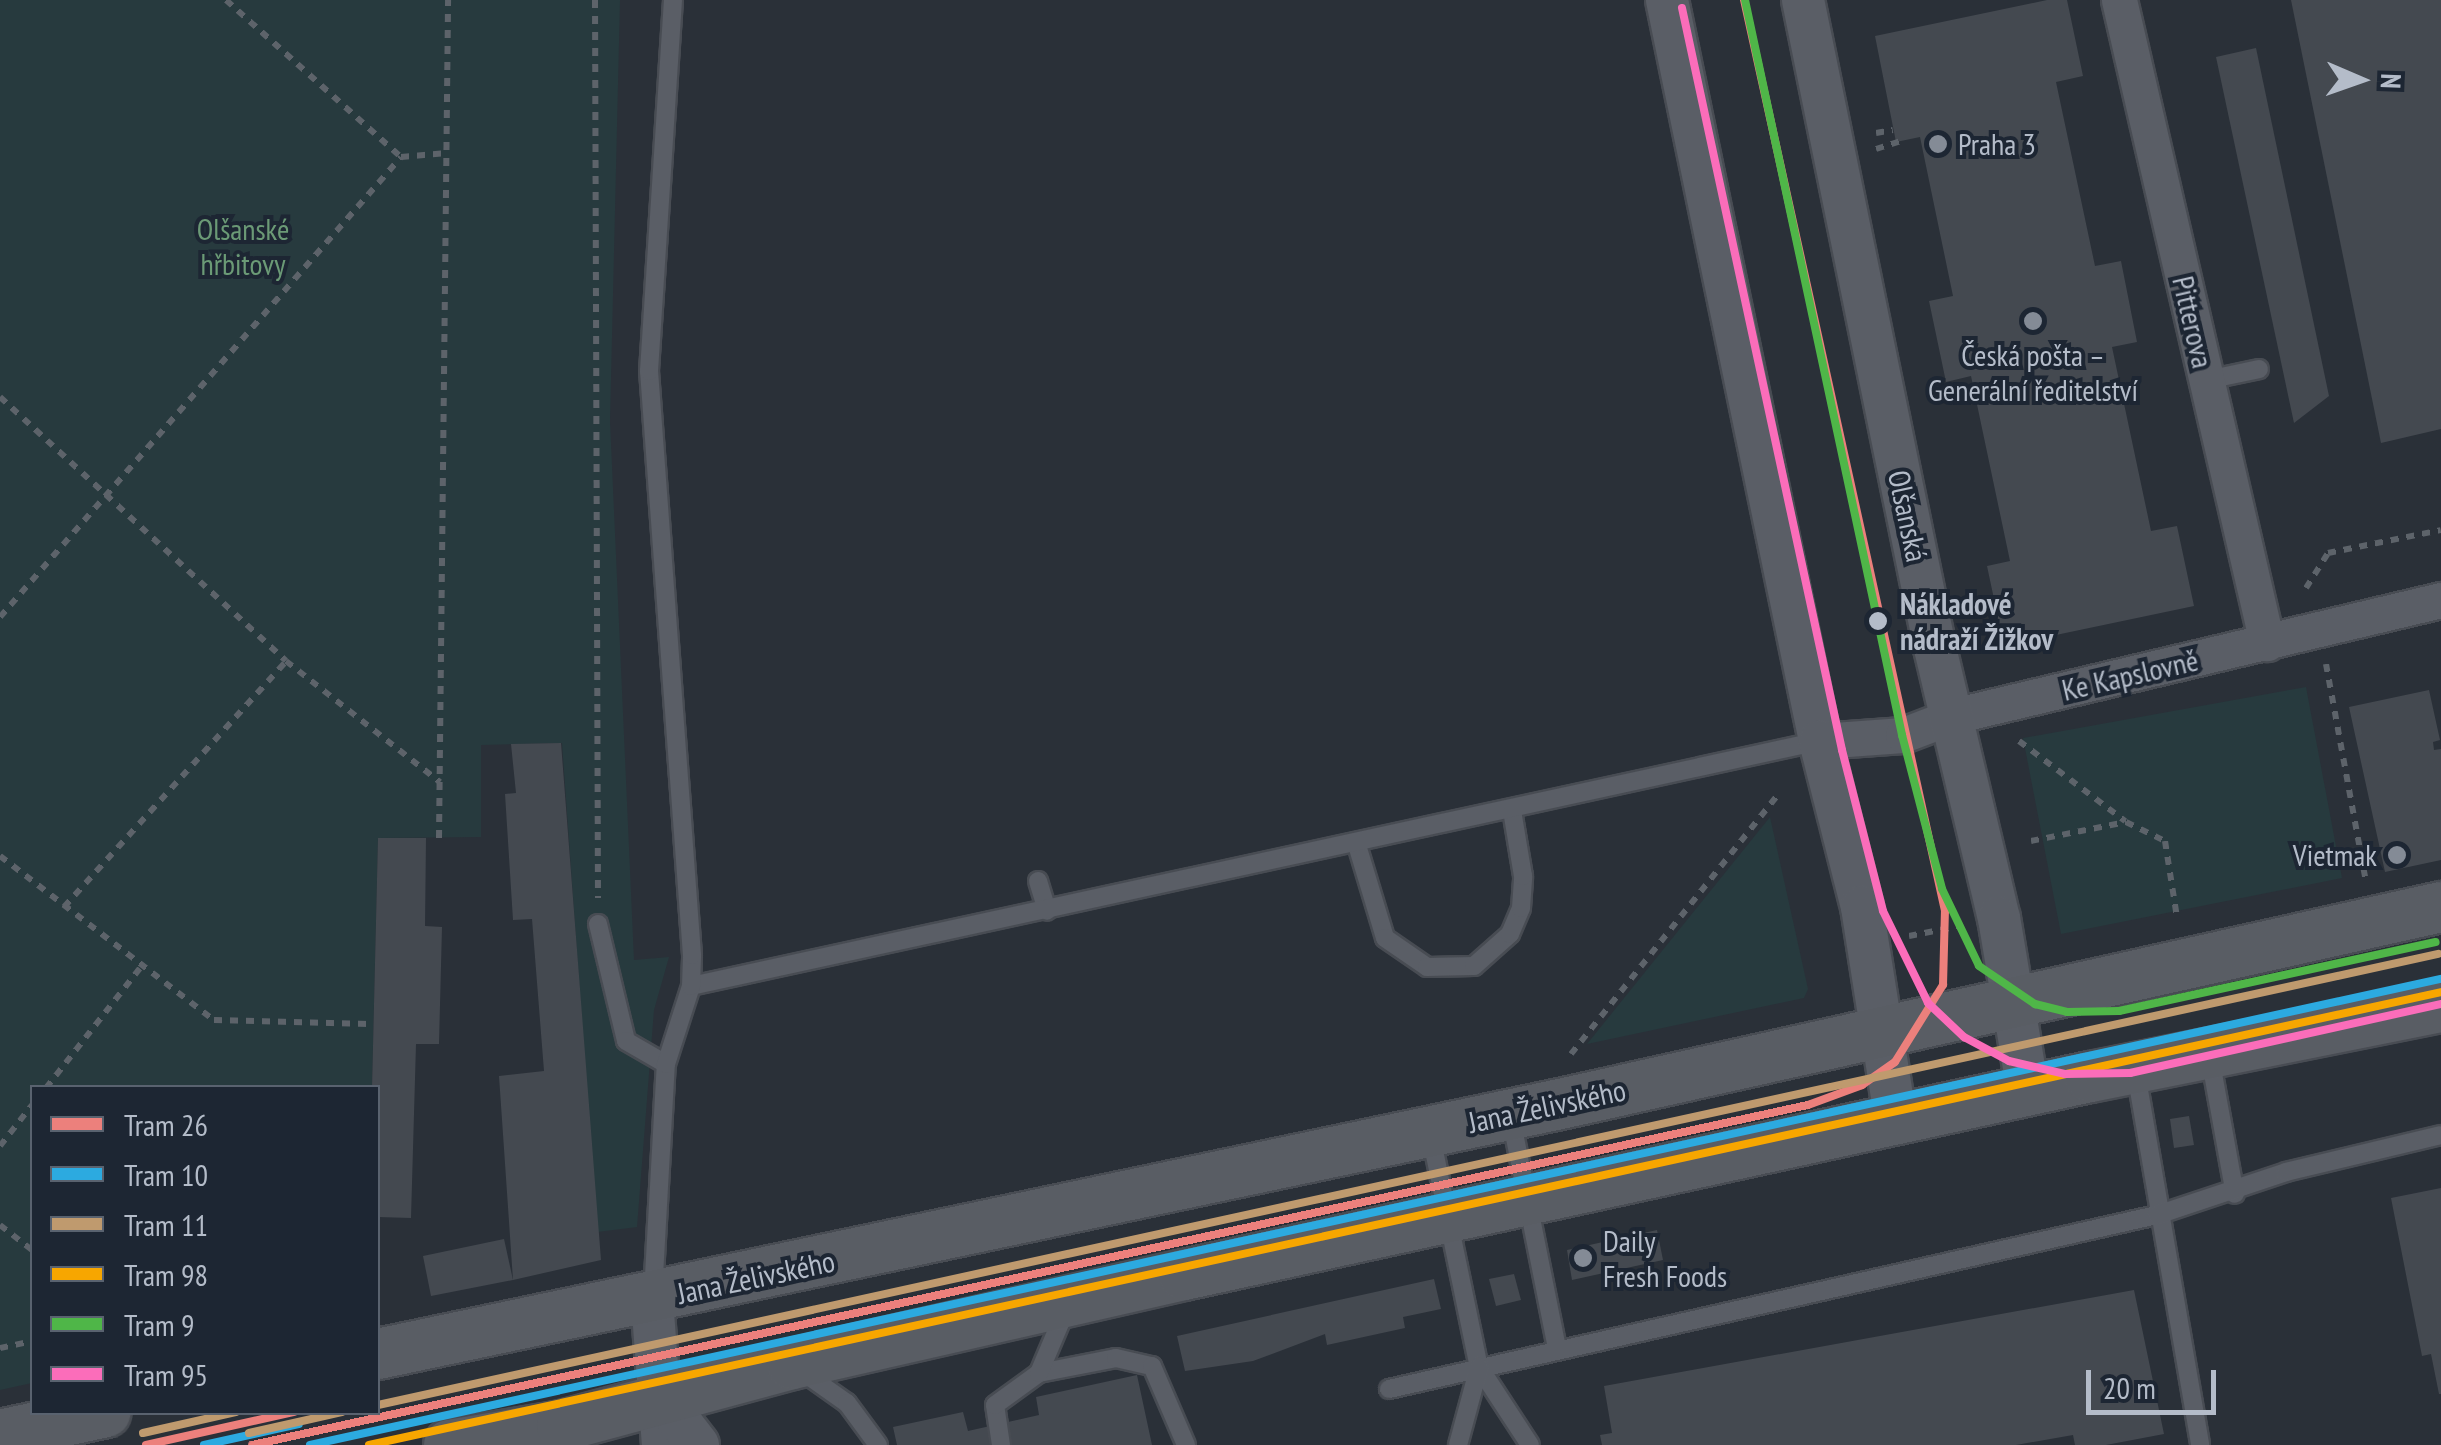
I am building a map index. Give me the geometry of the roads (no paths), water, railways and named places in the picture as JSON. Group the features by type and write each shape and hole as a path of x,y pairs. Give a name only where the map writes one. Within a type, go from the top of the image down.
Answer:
{"main road":[{"name":"Jana Želivského","path":"380,1354 652,1299 2016,1005 2441,908"},
{"path":"449,1445 663,1423 792,1364 2028,1090 2441,1007"},
{"path":"0,1435 92,1415"}],"street":[{"path":"1667,0 1820,741 1869,944 1877,1033 1896,1121"},
{"name":"Olšanská","path":"1803,0 1999,918 2028,1090"},
{"name":"Pitterova","path":"2120,0 2267,644"},
{"name":"Ke Kapslovně","path":"1820,741 1878,741 1953,716 2441,600"},
{"name":"Jana Želivského","path":"652,1299 663,1423"},
{"path":"663,1423 698,1445"}],"lane":[{"path":"652,1299 666,1064 691,986 649,371 673,0"},
{"path":"2207,380 2259,369"},
{"path":"691,986 1357,845 1820,741"},
{"path":"1357,845 1385,938 1427,966 1474,966 1510,934 1520,908 1523,876 1512,810"},
{"path":"1038,881 1048,911"},
{"path":"598,924 626,1041 666,1064"},
{"path":"2209,1055 2235,1194"},
{"path":"2135,1067 2200,1445"},
{"path":"1510,1114 1557,1348"},
{"path":"1430,1130 1479,1367 1530,1445"},
{"path":"1389,1389 2158,1215 2235,1194 2286,1172 2441,1135"},
{"path":"1039,1374 1069,1301"},
{"path":"1002,1445 996,1405 1039,1374 1116,1358 1152,1366 1186,1445"},
{"path":"792,1364 847,1402 878,1445"},
{"path":"1458,1445 1479,1367"}],"tram line":[{"name":"26","path":"252,1445 1808,1105 1862,1085 1895,1062 1943,985 1945,911 1744,0"},
{"name":"9","path":"1745,0 1902,735 1942,889 1979,966 2035,1004 2067,1012 2119,1011 2436,942"},
{"name":"95","path":"1682,8 1842,750 1883,911 1928,1003 1964,1037 2009,1061 2065,1074 2130,1073 2441,1004"},
{"name":"11","path":"380,1405 2438,954"},
{"name":"10","path":"310,1445 2441,979"},
{"name":"98","path":"369,1445 2441,992"},
{"name":"11","path":"143,1433 223,1415"},
{"name":"26","path":"146,1445 281,1415"},
{"name":"11","path":"249,1433 329,1415"},
{"name":"10","path":"204,1445 299,1424"}],"place":[{"name":"Praha 3","path":"1938,144"},
{"name":"Česká pošta – Generální ředitelství","path":"2033,321"},
{"name":"Nákladové nádraží Žižkov","path":"1878,621"},
{"name":"Vietmak","path":"2397,855"},
{"name":"Daily Fresh Foods","path":"1583,1258"}],"park label":[{"name":"Olšanské hřbitovy","path":"243,246"}]}
